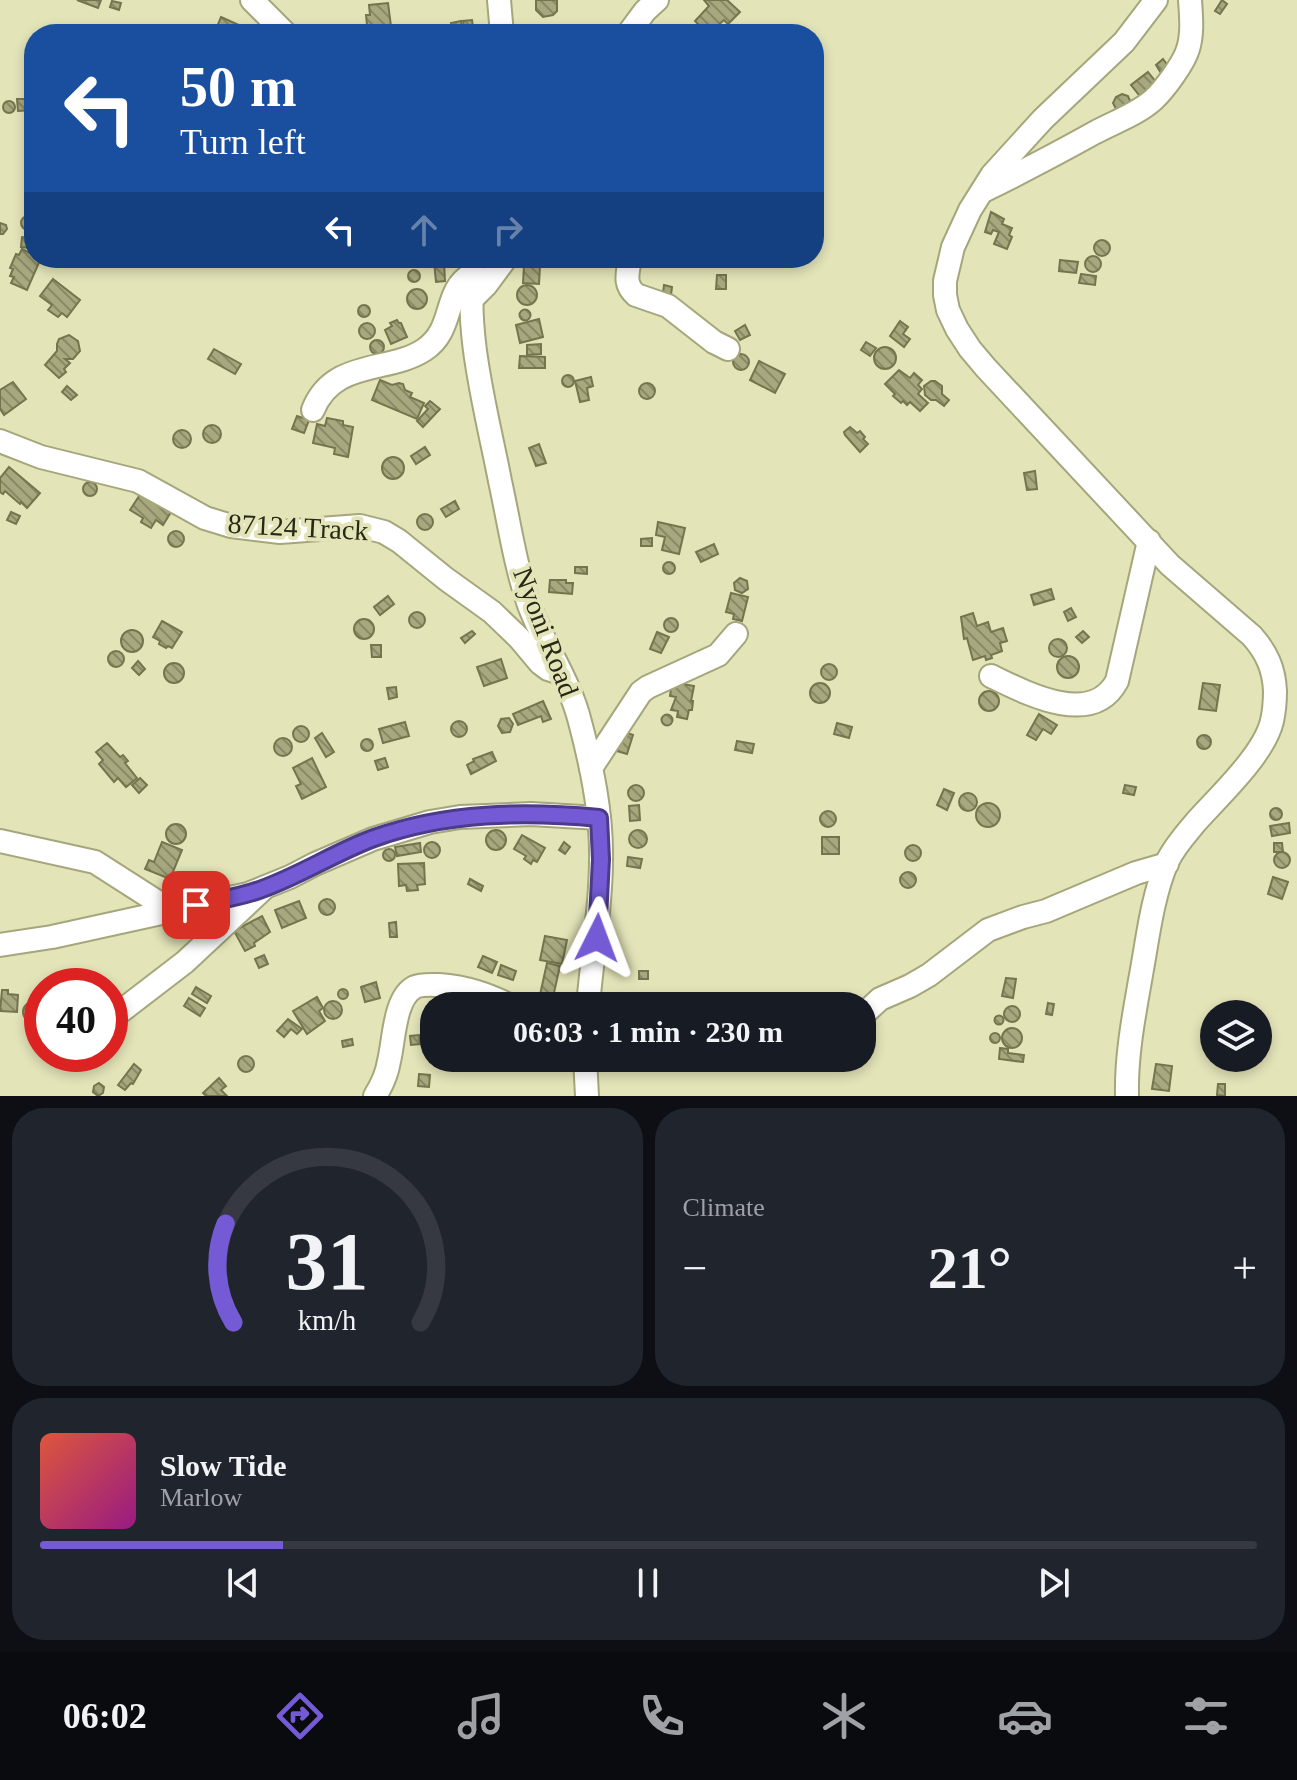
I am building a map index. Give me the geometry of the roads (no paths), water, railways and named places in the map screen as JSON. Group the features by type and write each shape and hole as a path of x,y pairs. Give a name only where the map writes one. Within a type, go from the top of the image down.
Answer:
{"street":[{"path":"252,0 276,24"},
{"path":"499,0 501,24"},
{"path":"635,24 657,0"},
{"path":"1127,1096 1130,1043 1156,895 1167,864 1180,841 1253,758 1264,741 1272,723 1275,700 1270,661 1252,636 1170,565 986,368 970,349 948,310 945,281 953,247 980,192 992,175 1043,119 1124,42 1156,0"},
{"path":"980,192 1061,153 1152,101 1189,48 1190,0"},
{"path":"313,410 321,393 342,378 428,348 445,326 459,283 472,268"},
{"name":"Nyoni Road","path":"474,268 471,300 474,339 521,580 530,608 580,719 591,768 599,818 601,859 597,938 590,992"},
{"path":"471,300 499,268"},
{"path":"628,268 627,286 631,292 668,306 714,342 728,349"},
{"name":"87124 Track","path":"0,441 41,457 138,481 217,523 280,532 360,526 384,532 492,612 540,663 561,673"},
{"path":"991,676 1026,693 1072,705 1102,699 1117,681 1149,541"},
{"path":"591,768 641,692 718,655 736,634"},
{"path":"0,945 52,937 263,889 373,839 430,822 460,817 531,814 599,818"},
{"path":"0,841 95,862 170,910"},
{"path":"876,1003 929,975 988,930 1167,864"},
{"path":"128,1006 185,962 263,889"},
{"path":"375,1096 389,1064 401,1003 409,991 415,987 438,985 481,992"},
{"path":"586,1072 587,1096"}]}
